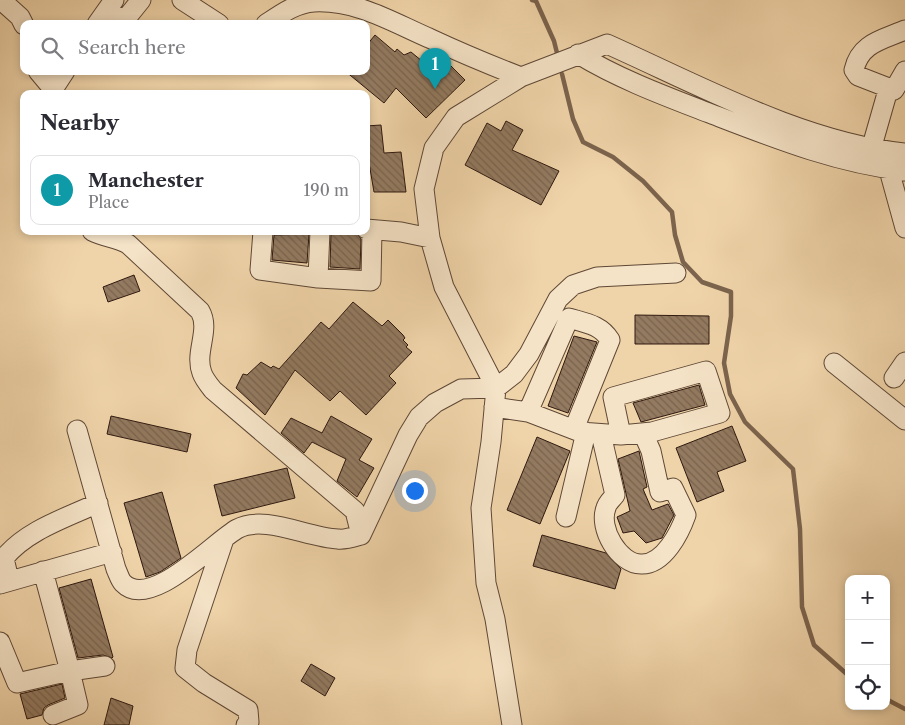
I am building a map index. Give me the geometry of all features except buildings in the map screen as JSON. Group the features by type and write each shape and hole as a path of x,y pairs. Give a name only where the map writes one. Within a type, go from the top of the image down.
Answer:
{"street":[{"path":"1,0 22,20"},
{"path":"125,20 141,0"},
{"path":"182,0 213,20"},
{"path":"272,20 289,9 313,2 343,3 366,9 473,58 521,77"},
{"path":"106,11 122,20"},
{"path":"905,30 867,46 859,53 854,70 858,76 888,90 897,88 905,71"},
{"path":"512,725 495,619 486,583 481,508 496,388 444,287 430,238 424,189 434,148 456,117 521,77 578,54 599,66 658,93 802,149 897,161 905,228"},
{"path":"41,75 50,90"},
{"path":"52,90 62,75"},
{"path":"869,157 888,90"},
{"path":"370,225 430,238"},
{"path":"99,235 128,244 200,311 205,319 200,359 202,373 213,390 355,511 361,535"},
{"path":"263,235 260,270 318,278 371,280 369,235"},
{"path":"318,278 320,235"},
{"path":"361,535 408,435 419,417 435,403 461,389 496,388 514,374 529,354 558,299 573,285 597,277 676,273"},
{"path":"528,412 569,318 604,330 610,340 566,517"},
{"path":"894,378 905,362"},
{"path":"834,364 905,420"},
{"path":"494,407 528,412 587,432 621,435 643,433 720,413 706,371 613,397 621,435"},
{"path":"77,430 116,569 123,583 135,590 150,588 170,580 237,529 254,522 339,540 361,535"},
{"path":"587,432 615,495 606,508 604,527 615,546 629,561 642,564 658,558 680,532 686,515 673,488 660,492 651,451 643,433"},
{"path":"98,503 41,529 10,551 4,558 4,582 112,552"},
{"path":"224,539 188,650 185,668 204,683 248,710 249,722 246,725"},
{"path":"42,572 78,705 53,715"},
{"path":"0,642 17,683 105,666"}],"waterway":[{"path":"532,0 536,1 554,41 558,57"},
{"path":"562,74 573,119 583,142 613,157 643,181 672,212 675,235 683,262 702,282 731,292 731,316 724,363 730,394 745,422 793,469 800,529 802,607 814,645 845,672"},
{"path":"890,701 905,709"}],"place":[{"name":"Manchester","path":"435,89"}]}
